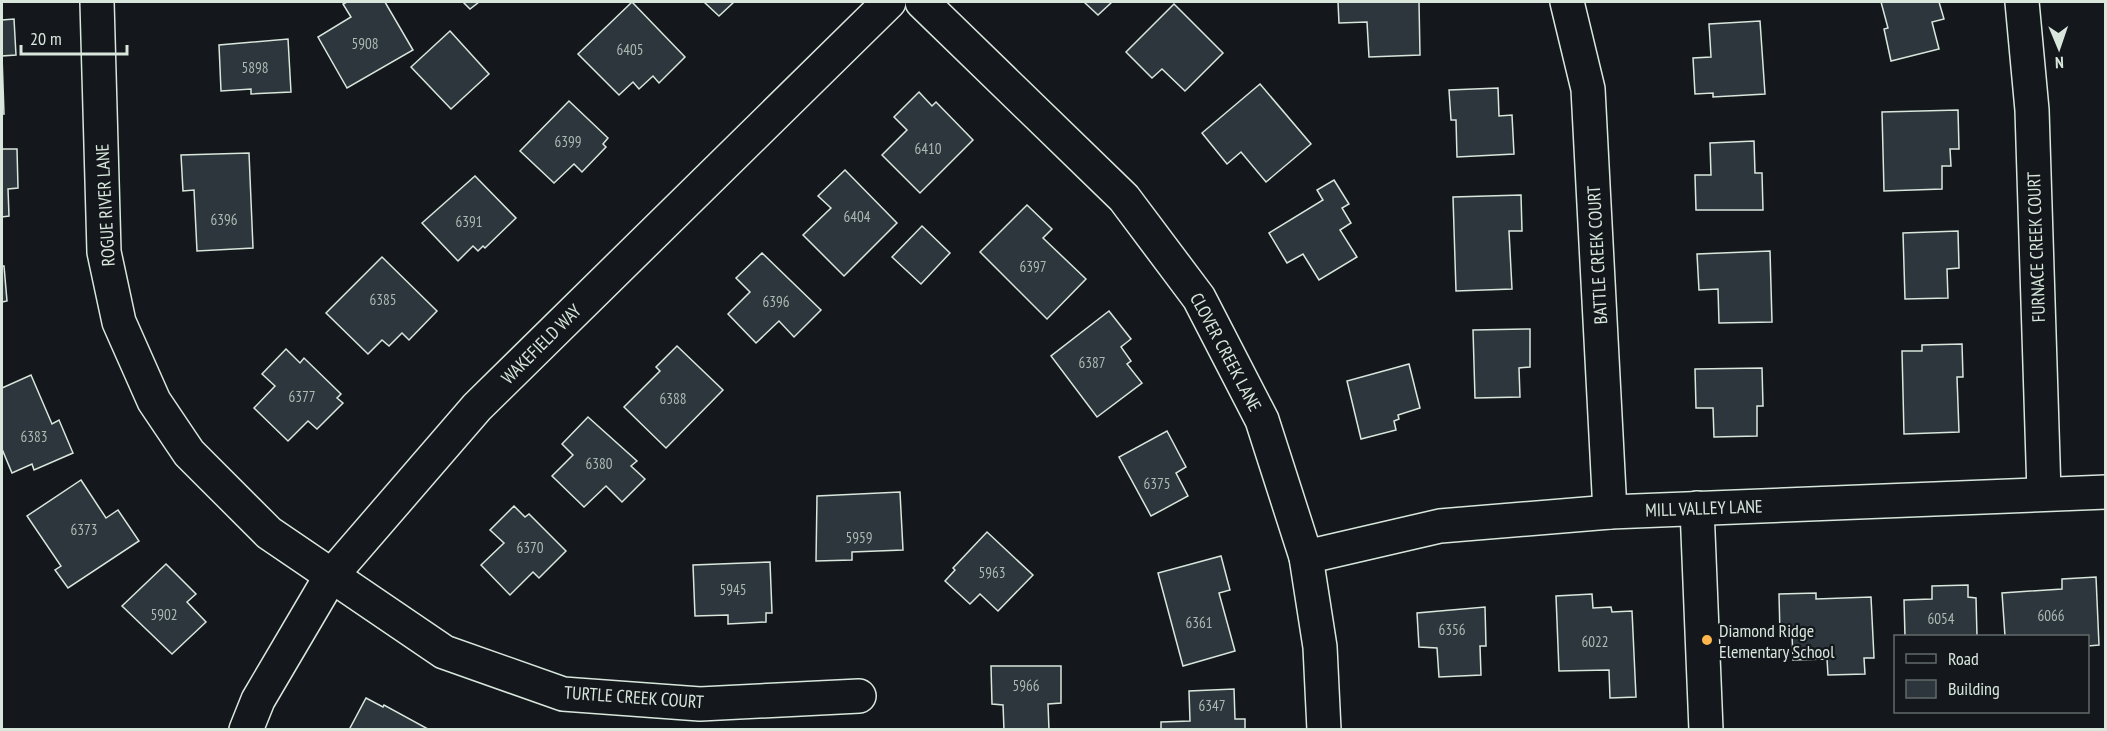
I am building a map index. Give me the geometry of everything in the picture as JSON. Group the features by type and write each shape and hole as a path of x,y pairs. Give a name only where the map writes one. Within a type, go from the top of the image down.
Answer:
{"street":[{"name":"ROGUE RIVER LANE","path":"96,2 104,252 119,322 154,401 189,453 269,533 331,576"},
{"name":"WAKEFIELD WAY","path":"246,729 258,700 331,576 477,407 889,2"},
{"name":"CLOVER CREEK LANE","path":"922,2 1124,198 1199,298 1262,420 1306,557 1320,647 1324,729"},
{"name":"BATTLE CREEK COURT","path":"1568,2 1588,89 1610,512"},
{"name":"FURNACE CREEK COURT","path":"2022,2 2032,110 2044,493"},
{"name":"MILL VALLEY LANE","path":"1306,557 1440,526 1610,512 2106,492"},
{"path":"1697,508 1706,729"},
{"name":"TURTLE CREEK COURT","path":"331,576 444,652 563,694 700,704 859,696"}],"building":[{"path":"347,2 385,2 413,50 347,88 318,37 351,17 343,4"},
{"path":"463,2 479,2 470,9"},
{"path":"632,2 685,57 659,83 653,76 639,89 633,82 619,95 578,54"},
{"path":"704,2 734,2 719,16"},
{"path":"1084,2 1112,2 1098,15"},
{"path":"1338,2 1419,2 1420,55 1369,57 1367,22 1339,23"},
{"path":"1881,2 1939,2 1944,19 1932,22 1939,49 1891,61 1884,29 1888,28"},
{"path":"1174,4 1223,53 1185,91 1162,69 1152,78 1126,52"},
{"path":"14,19 16,55 2,56 2,20"},
{"path":"1760,21 1765,94 1713,97 1713,93 1695,94 1693,58 1711,57 1709,24"},
{"path":"450,31 489,74 451,109 411,67"},
{"path":"288,39 291,92 251,94 251,89 221,91 219,45"},
{"path":"2,56 4,114 2,114"},
{"path":"1260,84 1311,144 1266,182 1241,152 1227,164 1202,133"},
{"path":"1498,88 1499,116 1512,115 1514,154 1457,157 1456,120 1451,120 1449,90"},
{"path":"919,92 932,106 936,102 973,140 920,193 882,155 907,130 894,117"},
{"path":"569,101 608,138 603,144 606,147 582,172 574,164 554,183 520,151"},
{"path":"1958,110 1959,149 1950,149 1951,166 1942,166 1942,189 1884,191 1882,112"},
{"path":"1754,141 1755,173 1762,173 1763,210 1696,210 1695,175 1711,175 1710,143"},
{"path":"2,149 17,149 18,188 8,189 9,216 2,217"},
{"path":"249,153 253,248 197,251 194,190 183,191 181,155"},
{"path":"845,170 897,223 844,276 803,235 831,208 818,196"},
{"path":"475,176 516,218 485,248 483,246 478,251 473,246 458,261 422,223"},
{"path":"1334,180 1349,204 1342,208 1351,223 1340,230 1357,257 1319,280 1303,254 1287,263 1269,233 1323,200 1317,190"},
{"path":"1521,195 1522,231 1509,231 1512,289 1456,291 1453,197"},
{"path":"1027,205 1052,229 1043,238 1086,279 1047,319 980,252"},
{"path":"922,226 950,253 921,284 892,257"},
{"path":"1958,231 1959,268 1947,269 1948,298 1905,299 1903,233"},
{"path":"1770,251 1772,322 1719,323 1718,289 1699,290 1697,254"},
{"path":"762,253 821,310 794,337 779,321 756,343 728,314 750,292 736,278"},
{"path":"382,257 437,311 409,340 402,333 389,346 382,340 368,354 326,313"},
{"path":"2,266 4,266 7,301 2,302"},
{"path":"1109,311 1131,339 1121,347 1131,361 1127,364 1142,383 1097,417 1051,356"},
{"path":"1530,329 1530,367 1519,368 1520,397 1475,398 1473,330"},
{"path":"1962,344 1963,377 1957,377 1959,432 1904,434 1902,351 1922,351 1922,345"},
{"path":"677,346 723,390 666,448 624,407 660,371 656,367"},
{"path":"286,349 300,363 304,358 341,394 337,398 343,403 317,429 308,421 288,441 254,408 275,386 262,374"},
{"path":"1409,364 1420,408 1398,415 1399,419 1394,421 1396,430 1361,439 1347,381"},
{"path":"1762,368 1763,406 1757,406 1757,436 1714,437 1713,408 1696,408 1695,369"},
{"path":"31,375 52,424 59,420 73,453 34,470 32,464 12,473 2,449 2,388"},
{"path":"588,417 637,461 631,466 645,479 622,502 606,486 584,507 552,476 573,455 562,444"},
{"path":"1167,431 1186,467 1176,473 1188,496 1151,516 1119,457"},
{"path":"81,480 106,518 118,510 139,541 68,588 55,570 61,566 27,516"},
{"path":"900,492 903,550 852,552 852,560 816,561 817,496"},
{"path":"514,506 525,517 529,514 566,551 539,578 533,572 510,595 481,565 504,543 490,530"},
{"path":"987,532 1033,575 998,611 980,594 970,604 945,581 955,570 953,568"},
{"path":"1221,556 1230,590 1219,593 1235,651 1183,666 1158,573"},
{"path":"770,562 772,613 766,613 766,622 728,624 728,615 695,616 693,565"},
{"path":"166,564 196,594 187,602 206,622 172,654 122,606"},
{"path":"2096,577 2099,645 2089,646 2089,635 2005,635 2002,593 2062,589 2062,579"},
{"path":"1968,585 1968,597 1976,598 1977,635 1905,635 1904,600 1932,599 1932,586"},
{"path":"1816,593 1816,599 1871,597 1874,658 1864,658 1865,674 1828,675 1827,659 1793,660 1792,634 1780,634 1779,594"},
{"path":"1592,594 1593,608 1611,607 1612,612 1632,611 1636,697 1610,698 1609,670 1559,671 1556,596"},
{"path":"1485,607 1486,646 1480,646 1481,675 1439,677 1437,648 1419,647 1417,613"},
{"path":"991,666 1061,666 1061,703 1048,704 1049,730 1004,730 1003,705 992,704"},
{"path":"1234,689 1235,719 1245,719 1245,730 1161,730 1161,722 1190,721 1189,691"},
{"path":"366,698 383,707 384,705 428,729 349,730"}],"place":[{"name":"Diamond Ridge Elementary School","path":"1707,640"}]}
